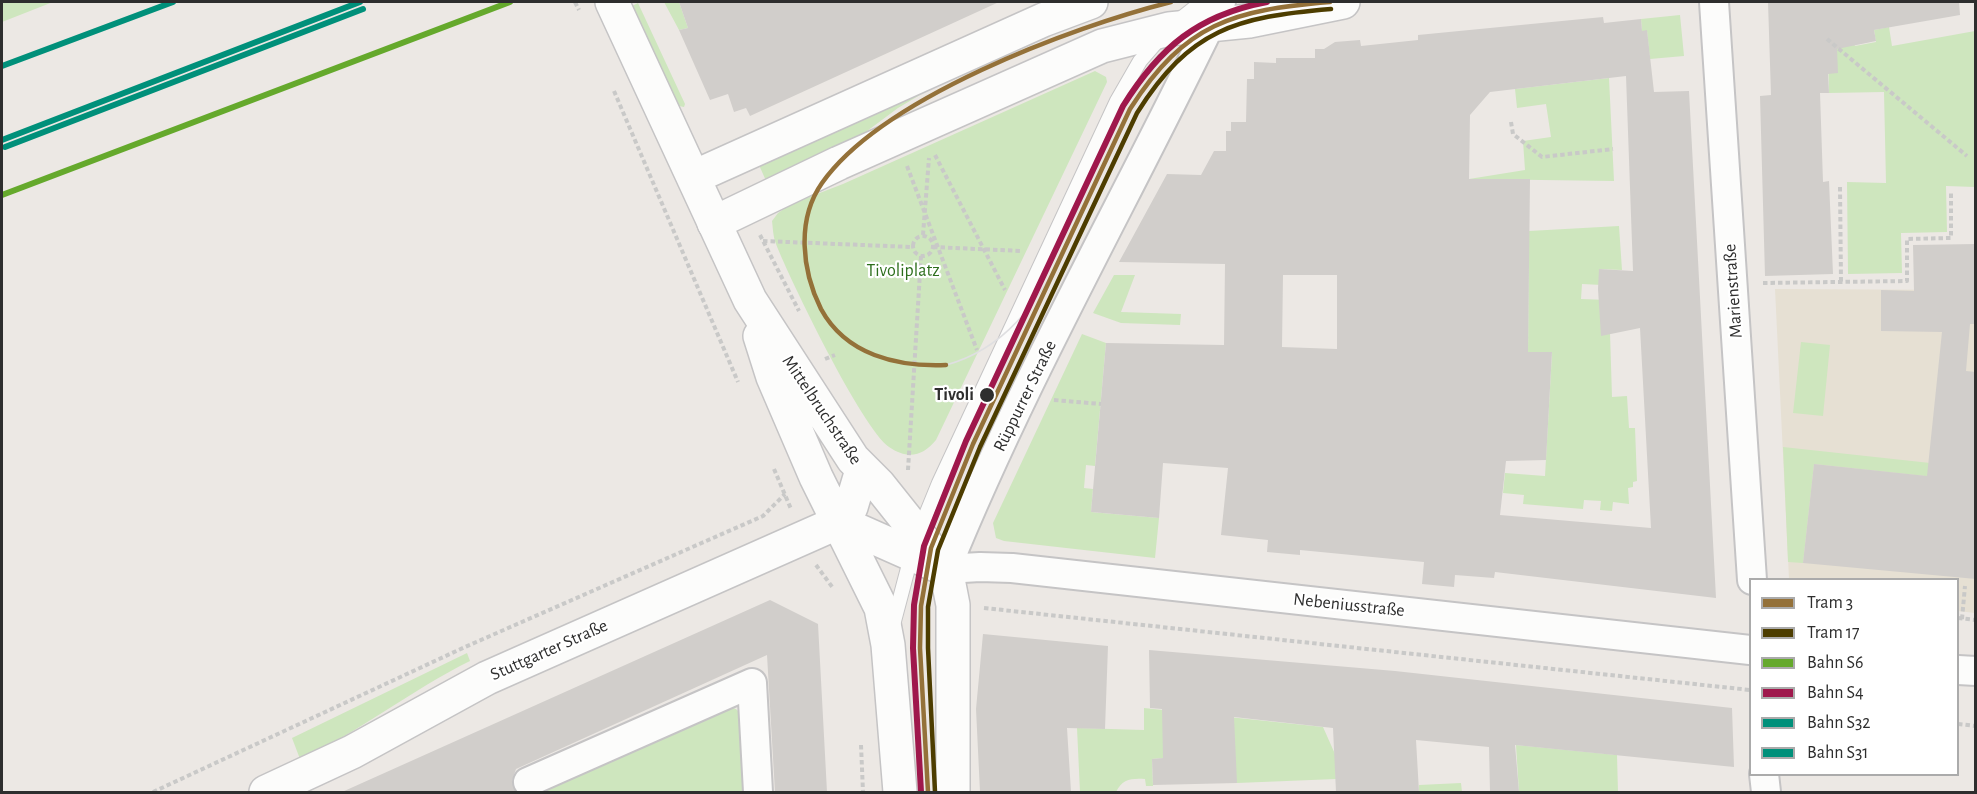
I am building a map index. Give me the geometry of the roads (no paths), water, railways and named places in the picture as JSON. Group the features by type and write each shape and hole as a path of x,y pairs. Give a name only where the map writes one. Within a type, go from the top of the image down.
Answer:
{"main road":[{"name":"Mittelbruchstraße","path":"612,2 750,300 861,470 879,485 915,544"},
{"path":"694,177 1023,29 1092,2"},
{"path":"714,223 916,136 1102,46 1169,29 1211,10 1249,21 1343,2"},
{"name":"Mittelbruchstraße","path":"750,300 773,377 816,477 839,522"},
{"path":"839,522 851,507 861,470"},
{"path":"839,522 915,544 946,569 953,605 953,792"},
{"path":"839,522 881,608 888,645 900,792"},
{"name":"Stuttgarter Straße","path":"266,792 352,752 487,678 839,522"}],"street":[{"name":"Marienstraße","path":"1714,2 1752,578"},
{"name":"Rüppurrer Straße","path":"946,569 971,508 1211,10"},
{"name":"Nebeniusstraße","path":"946,569 1012,568 1749,650"},
{"path":"1959,670 1976,672"},
{"path":"528,782 752,683 758,792"},
{"path":"1764,776 1766,792"}],"lane":[{"path":"888,645 915,544 935,491 1123,89 1153,45 1169,29"}],"tram line":[{"name":"3","path":"946,365 909,364 874,355 844,337 821,309 809,278 805,229 808,213 822,183 850,152 888,122 932,95 1032,48 1130,13 1171,2"},
{"name":"3","path":"928,792 920,648 921,606 931,548 973,444 1130,109 1150,80 1171,57 1192,39 1214,26 1266,10 1330,2"},
{"name":"17","path":"935,792 928,607 938,550 980,447 1137,113 1176,62 1218,32 1268,17 1331,9"},
{"path":"946,365 986,348 1017,322 1042,289 1064,252"}],"rail line":[{"name":"S32","path":"2,66 173,2"},
{"name":"S32","path":"2,140 360,2"},
{"name":"S6","path":"2,195 510,2"},
{"name":"S4","path":"921,792 913,648 914,605 924,546 966,441 1123,106 1137,85 1167,51 1201,25 1221,15 1267,2"},
{"name":"S31","path":"5,147 363,9"}],"place":[{"name":"Tivoli","path":"987,395"}],"park label":[{"name":"Tivoliplatz","path":"903,271"}]}
